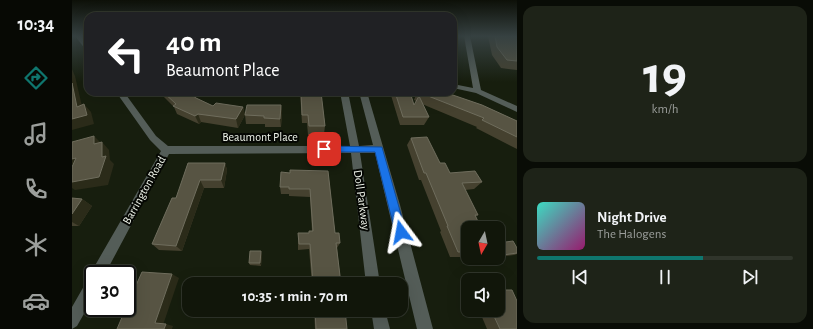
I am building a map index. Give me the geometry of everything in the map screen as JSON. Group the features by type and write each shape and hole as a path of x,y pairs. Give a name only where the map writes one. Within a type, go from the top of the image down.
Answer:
{"street":[{"path":"471,51 473,76 478,91"},
{"path":"457,87 478,91 517,109"},
{"name":"Barrington Road","path":"103,265 166,150 153,138 123,96"},
{"name":"Doll Parkway","path":"345,96 355,149 372,277"},
{"path":"364,96 425,329"},
{"name":"Beaumont Place","path":"166,150 379,149"},
{"path":"72,321 84,300"},
{"path":"379,317 382,329"}],"building":[{"path":"500,51 517,51 517,61 507,60"},
{"path":"72,83 77,107 84,104 87,115 72,119"},
{"path":"167,96 193,96 213,106 216,103 243,107 236,119 198,114 195,116 173,106 176,104"},
{"path":"301,96 321,96 325,126 309,126 308,115 302,115"},
{"path":"396,96 411,96 414,105 419,96 429,117 403,117"},
{"path":"428,96 456,96 482,105 517,121 517,137 482,120 484,118"},
{"path":"247,105 281,105 280,119 245,115"},
{"path":"94,136 94,144 102,142 102,157 106,156 99,177 72,182 72,167 76,158 72,159 72,142"},
{"path":"427,137 440,163 445,163 450,173 475,171 482,182 462,183 478,215 475,215 478,221 461,221 461,252 458,252 426,173 424,173 411,138"},
{"path":"188,163 225,163 221,180 200,180 176,246 152,244 172,198 176,198"},
{"path":"290,170 328,171 335,233 339,233 340,243 336,243 340,277 312,277 310,244 299,244 298,233 309,233 309,231 313,231 310,189 289,189 289,187 280,187 281,172 290,173"},
{"path":"72,198 82,199 72,214"},
{"path":"513,241 517,248 517,253 505,255 505,242"},
{"path":"250,251 261,251 260,263 249,263"},
{"path":"142,272 172,274 155,323 166,324 164,329 117,329 122,317 136,317 136,285"},
{"path":"505,290 512,290 517,301 517,329 500,329 494,317 505,317"},
{"path":"315,317 346,317 347,329 316,329"}],"route":[{"path":"324,149 379,149 401,232"}]}
